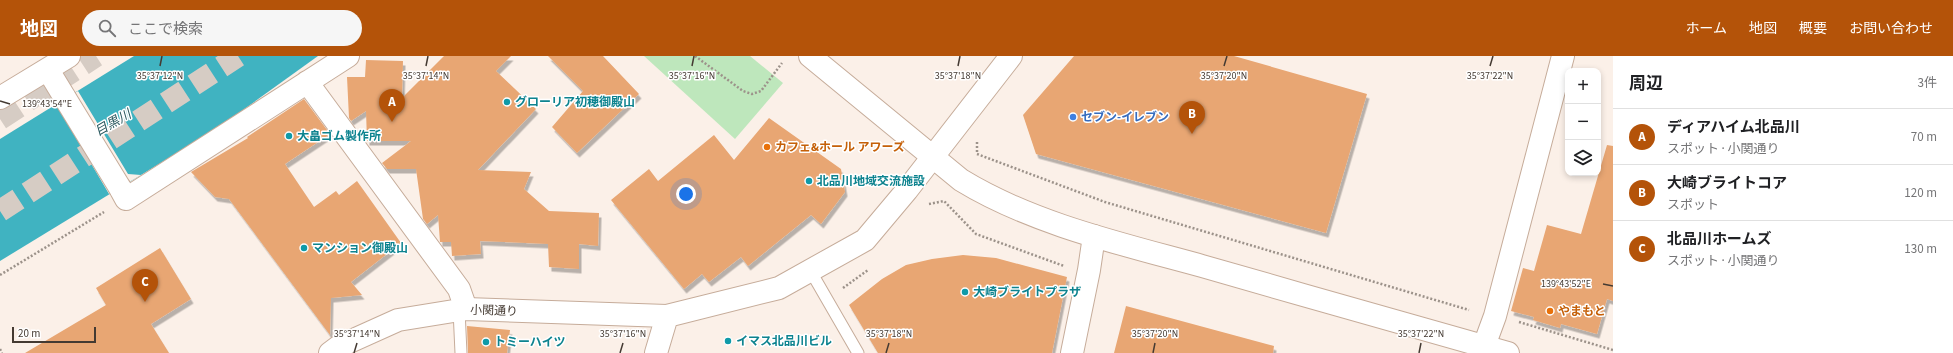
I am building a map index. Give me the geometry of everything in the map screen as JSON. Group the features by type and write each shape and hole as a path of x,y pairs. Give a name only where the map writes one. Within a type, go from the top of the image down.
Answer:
{"street":[{"path":"0,98 69,56"},
{"path":"48,70 123,193 348,56"},
{"path":"810,56 961,180 978,190 1017,208 1094,236 1508,353"},
{"name":"小関通り","path":"330,353 338,347 398,320 463,310 667,316 779,288 864,240 933,157 1011,56"},
{"path":"1484,346 1495,316 1563,56"},
{"path":"307,82 459,289 463,310"},
{"path":"1072,353 1089,270 1094,236"},
{"path":"656,353 667,316"}],"lane":[{"path":"810,270 858,353"},
{"path":"461,353 463,310"}],"path":[{"path":"695,56 743,90 752,94 761,91 782,63"},
{"path":"976,139 977,154 1105,202 1471,310"},
{"path":"0,274 123,193"},
{"path":"924,205 944,200 976,234 1065,266"},
{"path":"827,300 874,266"},
{"path":"1514,321 1613,350"},
{"path":"0,349 2,353"}],"green space":[{"path":"644,56 750,56 783,83 735,139"}],"water":[{"name":"目黒川","path":"134,56 318,56 218,128 0,261 0,139"}],"pier":[{"path":"78,91 128,174 141,175 109,194 56,104"}],"building":[{"path":"444,56 511,56 496,71 536,109 478,170 531,172 524,189 549,211 599,213 598,246 579,244 579,269 549,267 548,244 480,241 481,254 452,256 451,242 440,242 438,215 427,224 423,219 416,169 387,169 382,163 411,141 367,141 366,111 351,121 349,118 347,77 365,77 366,60 403,61 402,98"},
{"path":"548,56 603,56 639,94 577,153 552,127 583,91"},
{"path":"1074,56 1234,56 1367,94 1326,233 1036,154 1023,115"},
{"path":"304,99 330,134 285,164 314,207 336,191 339,195 357,181 401,243 351,282 362,295 331,298 330,335 229,199 215,197 191,172 248,138 247,137"},
{"path":"769,118 841,169 845,192 821,224 811,215 748,266 741,257 709,282 702,274 684,289 611,200 649,169 658,181 714,135 734,160"},
{"path":"1607,145 1613,146 1613,301 1607,299 1597,334 1561,324 1560,328 1533,320 1534,317 1511,311 1523,268 1534,271 1547,225 1581,234 1598,176 1601,176 1601,166"},
{"path":"160,248 191,299 151,324 169,353 25,353 106,305 96,288"},
{"name":"大崎ブライトプラザ","path":"963,255 996,258 1067,277 1052,353 878,353 849,305 882,279 906,265 932,259"},
{"path":"1126,306 1274,346 1273,353 1114,353"},
{"name":"トミーハイツ","path":"467,326 510,330 507,353 468,353"}],"tunnel":[{"path":"0,119 96,56"},
{"path":"0,211 238,56"}],"place":[{"name":"グローリア初穂御殿山","path":"507,102"},
{"name":"セブン-イレブン","path":"1073,117"},
{"name":"ディアハイム北品川","path":"392,122"},
{"name":"大崎ブライトコア","path":"1192,134"},
{"name":"大畠ゴム製作所","path":"289,136"},
{"name":"カフェ&ホール アワーズ","path":"767,147"},
{"name":"北品川地域交流施設","path":"809,181"},
{"name":"マンション御殿山","path":"304,248"},
{"name":"大崎ブライトプラザ","path":"965,292"},
{"name":"北品川ホームズ","path":"145,302"},
{"name":"やまもと","path":"1550,311"},
{"name":"イマス北品川ビル","path":"728,341"},
{"name":"トミーハイツ","path":"486,342"}]}
